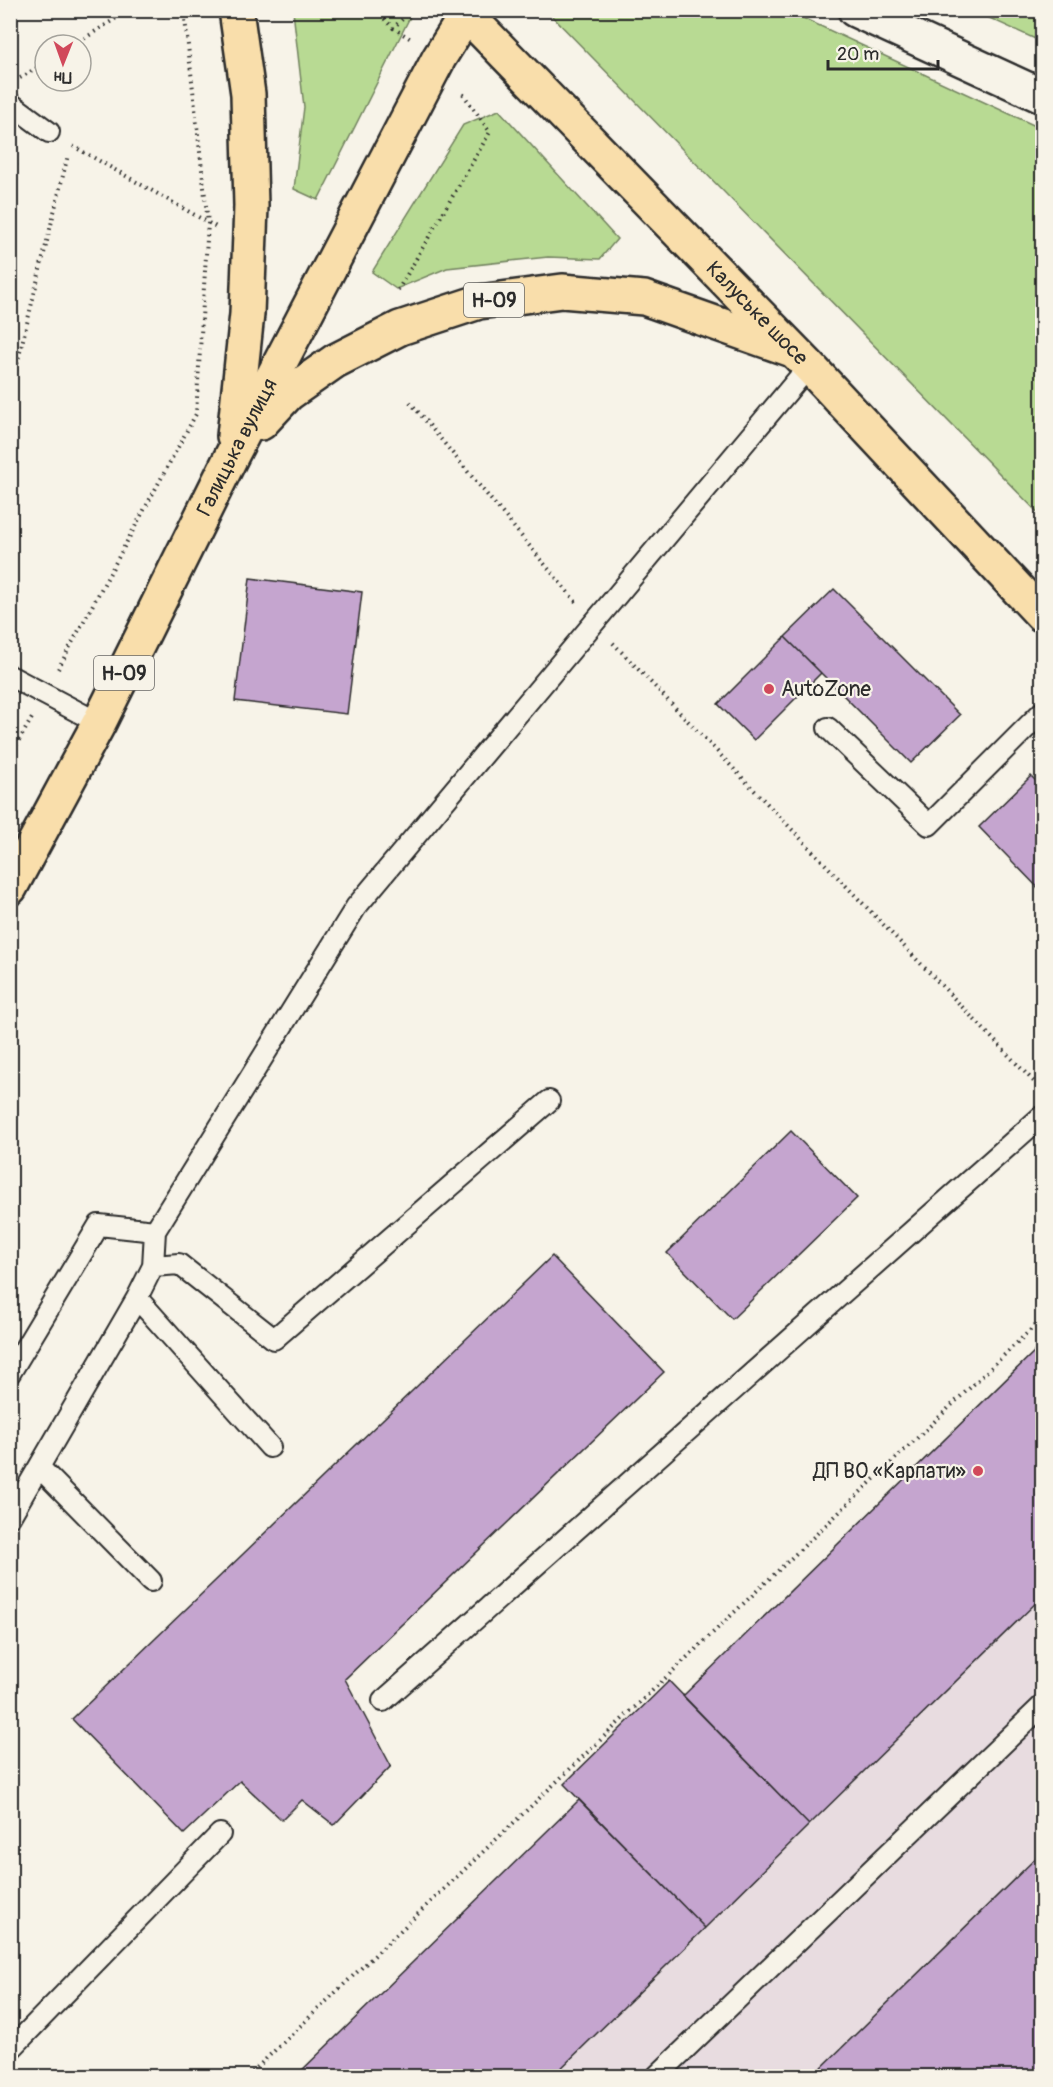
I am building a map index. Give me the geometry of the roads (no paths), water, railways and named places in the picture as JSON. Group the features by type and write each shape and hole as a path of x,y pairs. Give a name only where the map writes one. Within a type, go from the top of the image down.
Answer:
{"main road":[{"path":"232,455 247,314 250,246 248,94 236,10"},
{"name":"Галицька вулиця","path":"10,888 99,723 232,455 439,58 466,12"},
{"name":"Калуське шосе","path":"466,12 802,358 1042,615"},
{"name":"Н-09","path":"232,455 288,394 335,361 400,328 479,302 562,291 644,298 802,358"}],"street":[{"path":"855,10 1042,96"}],"lane":[{"path":"10,103 49,132"},
{"path":"10,1516 138,1298 153,1266 155,1231 356,907 595,625 802,358"},
{"path":"10,676 99,723"},
{"path":"828,728 929,825 1042,712"},
{"path":"153,1266 179,1264 274,1339 549,1101"},
{"path":"383,1701 1042,1116"},
{"path":"10,1373 99,1225 155,1231"},
{"path":"138,1298 270,1447"},
{"path":"39,1467 151,1581"},
{"path":"657,2076 1042,1706"},
{"path":"10,2050 220,1834"}],"place":[{"name":"AutoZone","path":"769,689"},
{"name":"ДП ВО «Карпати»","path":"978,1471"}]}
